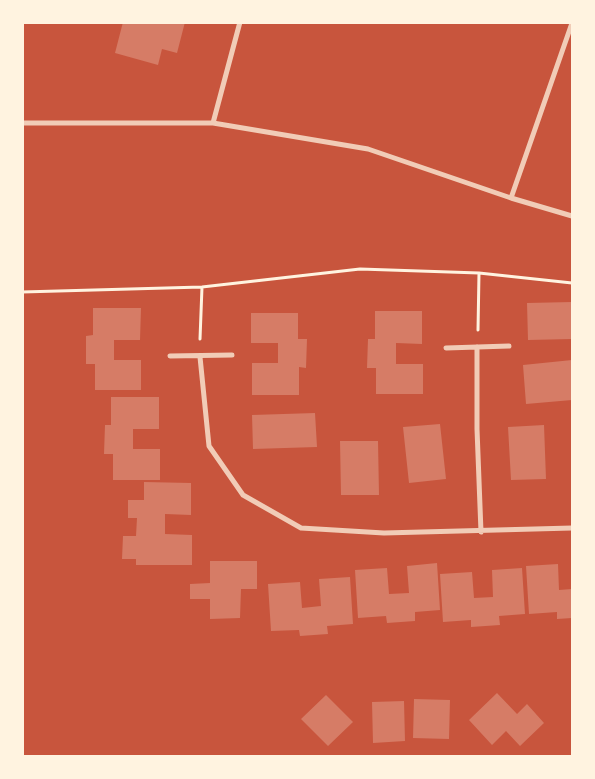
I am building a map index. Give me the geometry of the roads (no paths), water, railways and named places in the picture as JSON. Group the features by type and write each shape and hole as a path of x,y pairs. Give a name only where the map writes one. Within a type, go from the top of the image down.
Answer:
{"street":[{"path":"213,123 240,22"},
{"path":"511,198 572,23"},
{"path":"22,123 213,123 368,149 511,198 572,216"},
{"path":"446,348 508,346"},
{"path":"477,347 477,429 481,532"},
{"path":"170,356 232,355"},
{"path":"200,357 209,446 243,495 301,528 384,533 481,532 572,528"}]}
